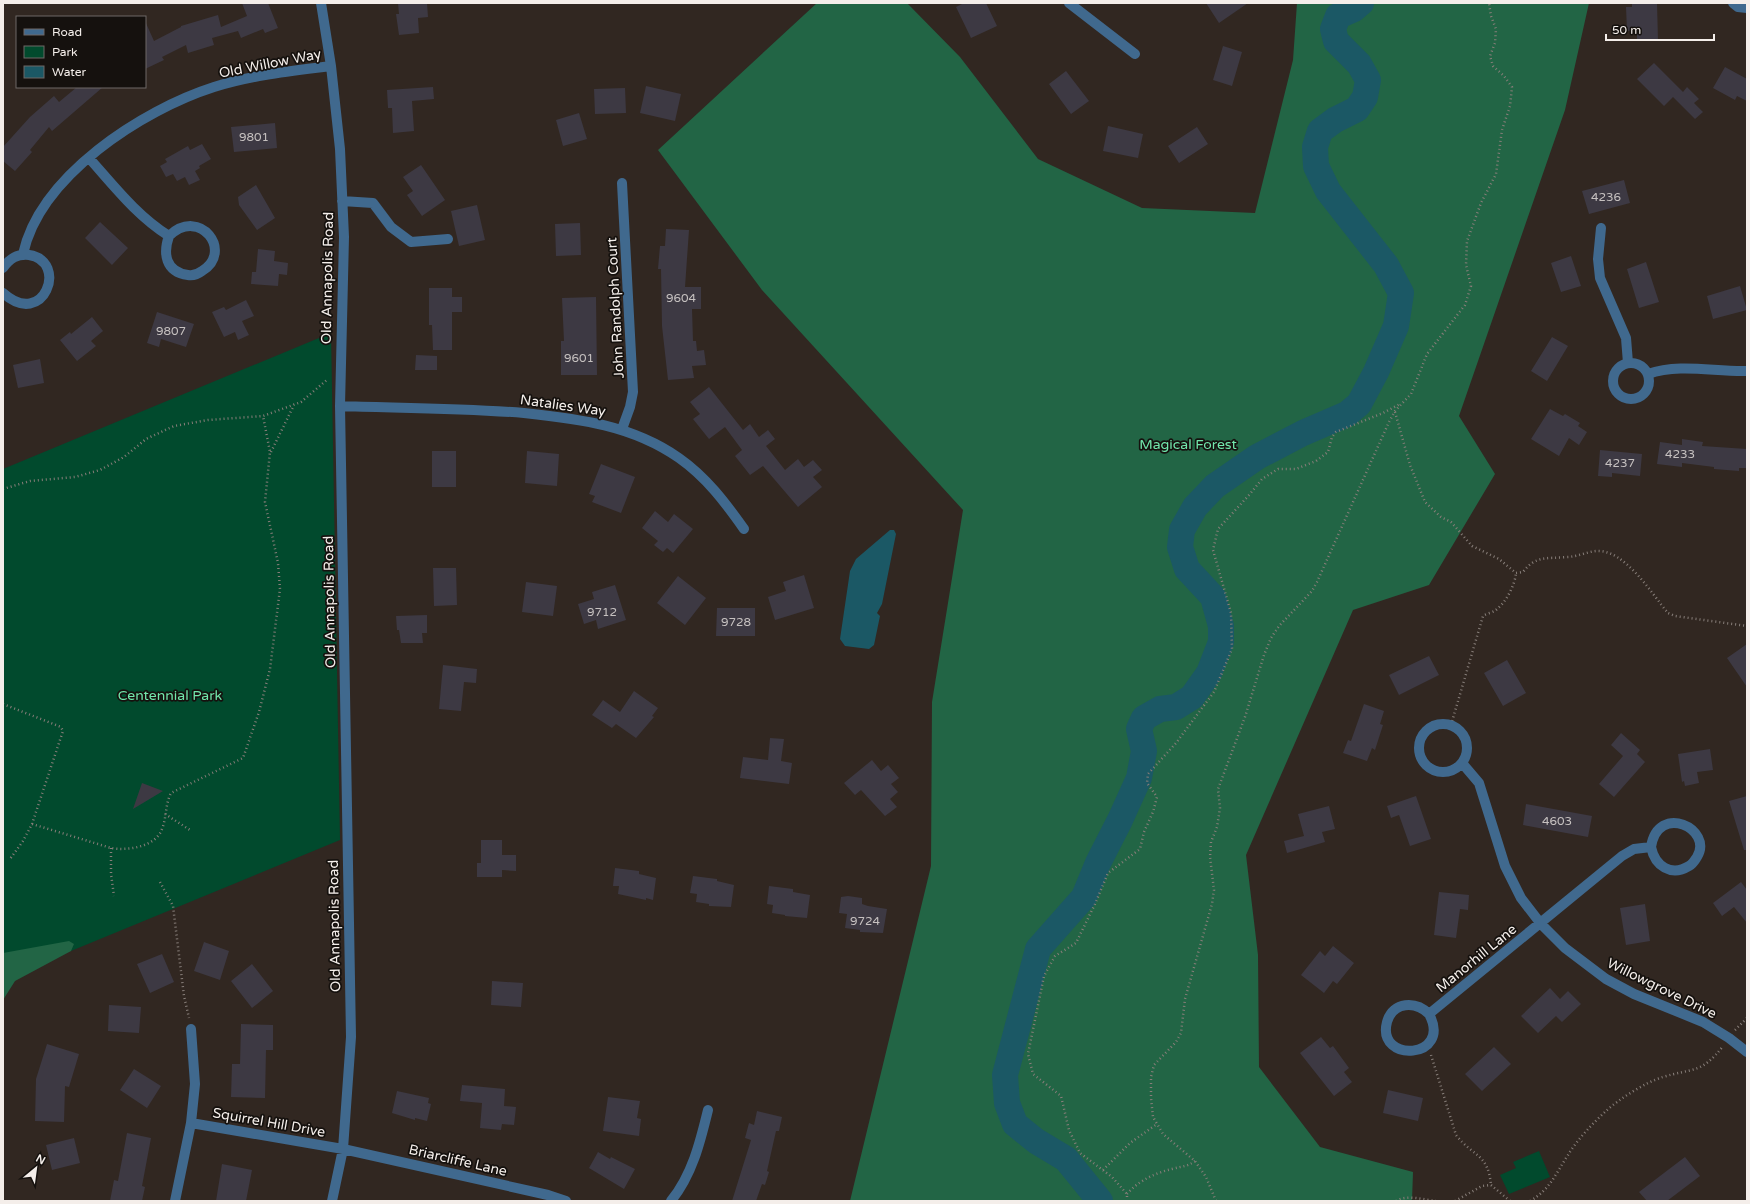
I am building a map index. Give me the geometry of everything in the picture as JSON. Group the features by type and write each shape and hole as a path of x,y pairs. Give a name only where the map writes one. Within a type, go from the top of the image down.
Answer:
{"street":[{"name":"Old Annapolis Road","path":"321,3 331,66 340,150 344,237 340,406 350,1037 343,1149 332,1201"},
{"path":"1069,3 1135,54"},
{"path":"1733,3 1738,7 1747,8"},
{"name":"Old Willow Way","path":"23,254 26,240 43,208 65,182 89,158 117,136 146,117 181,100 214,87 251,77 331,66"},
{"path":"89,158 152,225 169,236"},
{"name":"John Randolph Court","path":"622,183 633,392 630,407 622,429"},
{"path":"342,201 373,203 392,227 411,242 448,239"},
{"path":"184,226 196,226 206,231 212,239 215,248 213,259 208,268 198,274 188,275 178,272 170,266 167,260 165,248 169,236 176,229 184,226"},
{"path":"1601,228 1598,259 1600,278 1626,338 1628,363"},
{"path":"3,268 7,262 14,257 23,254 34,256 43,262 48,270 50,280 48,290 41,299 32,303 20,304 11,300 3,293"},
{"path":"1628,363 1637,364 1644,368 1648,374 1650,383 1646,392 1640,398 1631,400 1623,398 1615,390 1612,380 1614,373 1621,365 1628,363"},
{"path":"1648,374 1660,370 1676,368 1747,371"},
{"name":"Natalies Way","path":"340,406 503,411 578,419 622,429 661,447 699,474 719,495 744,529"},
{"path":"1442,723 1451,725 1463,733 1467,744 1467,754 1462,763 1453,770 1443,772 1434,769 1425,763 1420,754 1420,743 1424,733 1432,726 1442,723"},
{"name":"Willowgrove Drive","path":"1462,763 1479,783 1505,866 1521,898 1541,924 1565,948 1606,979 1634,994 1703,1022 1729,1038 1747,1052"},
{"path":"1675,822 1684,824 1692,829 1698,838 1700,846 1698,854 1692,864 1684,870 1675,871 1667,870 1659,865 1653,856 1651,847 1652,838 1658,829 1675,822"},
{"name":"Manorhill Lane","path":"1429,1014 1541,924 1622,856 1634,849 1651,847"},
{"path":"1403,1005 1417,1005 1429,1014 1433,1020 1433,1034 1424,1047 1412,1052 1396,1048 1389,1038 1386,1027 1391,1014 1403,1005"},
{"path":"175,1201 190,1123 195,1084 191,1029"},
{"path":"671,1201 679,1191 696,1157 708,1110"},
{"name":"Squirrel Hill Drive","path":"190,1123 343,1149"},
{"name":"Briarcliffe Lane","path":"343,1149 548,1195 566,1201"}],"path":[{"path":"1216,1201 1206,1178 1195,1161 1163,1134 1153,1117 1151,1077 1154,1065 1176,1042 1181,1033 1185,999 1212,904 1214,890 1210,857 1211,842 1217,826 1220,808 1218,789 1245,717 1271,638 1279,626 1312,591 1389,422 1395,412 1411,394 1427,354 1465,306 1471,286 1466,265 1468,241 1481,203 1496,174 1502,130 1510,106 1512,87 1504,76 1493,66 1490,56 1495,43 1496,29 1491,16 1489,3"},
{"path":"3,489 30,481 75,477 100,470 124,457 146,439 174,426 208,420 263,416 301,402 340,370"},
{"path":"1127,1194 1112,1177 1080,1153 1069,1130 1060,1096 1033,1074 1028,1054 1044,976 1055,956 1076,943 1108,873 1140,849 1144,832 1153,812 1157,797 1147,783 1148,774 1176,743 1214,692 1232,649 1231,612 1213,550 1218,529 1262,479 1278,469 1296,469 1316,461 1328,452 1332,438 1336,432 1383,413 1404,402"},
{"path":"270,452 294,405"},
{"path":"1395,412 1410,465 1424,502 1441,517 1451,522 1472,546 1499,559 1516,573 1523,572 1530,563 1544,558 1569,557 1596,551 1610,552 1623,560 1668,612 1675,616 1747,626"},
{"path":"32,824 111,848 122,850 144,845 158,837 166,814 166,803 171,793 243,758 259,712 270,669 280,589 278,563 265,502 270,452 263,416"},
{"path":"1451,725 1483,616 1497,609 1502,603 1512,587 1516,573"},
{"path":"3,704 60,727 63,731 32,824 23,841 10,859"},
{"path":"166,814 190,830"},
{"path":"111,848 111,874 114,896"},
{"path":"160,882 173,906 184,996 191,1029"},
{"path":"1530,1201 1546,1190 1568,1154 1606,1111 1637,1090 1662,1077 1687,1072 1704,1066 1715,1057 1729,1038 1747,1018"},
{"path":"1424,1047 1433,1058 1456,1135 1464,1145 1476,1152 1486,1162 1490,1173 1490,1185"},
{"path":"1103,1170 1130,1144 1158,1124"},
{"path":"1127,1201 1127,1194 1135,1184 1173,1169 1186,1168 1195,1161"},
{"path":"1455,1201 1482,1186 1490,1185 1510,1201"},
{"path":"1396,1201 1399,1199 1414,1198 1436,1201"}],"green space":[{"name":"Magical Forest","path":"817,3 907,3 960,57 1038,159 1142,208 1255,213 1293,60 1297,3 1589,3 1565,110 1459,416 1495,474 1429,585 1353,610 1246,855 1258,955 1259,1067 1320,1147 1413,1172 1412,1201 850,1201 931,866 932,702 963,510 762,290 658,150"},
{"name":"Centennial Park","path":"331,333 340,840 3,979 3,469"},
{"path":"69,941 74,944 71,951 15,981 3,1000 3,953"},
{"path":"1539,1151 1550,1177 1509,1194 1500,1175 1516,1168 1513,1162"}],"water":[{"path":"890,530 894,530 896,534 882,604 877,613 880,616 874,645 869,649 845,646 840,639 850,571 856,559"}],"building":[{"path":"242,3 268,3 278,28 265,33 263,29 241,38 238,31 212,38 214,45 188,53 186,45 162,57 164,60 146,69 146,23 154,41 181,26 218,15 221,27 247,16"},
{"path":"398,3 427,3 428,17 418,18 419,33 399,35 396,14 399,14"},
{"path":"964,3 986,3 997,26 971,38 956,7"},
{"path":"1206,3 1248,3 1219,23"},
{"path":"1632,3 1657,3 1658,40 1637,40 1637,30 1627,31 1626,7 1632,7"},
{"path":"1223,46 1242,52 1232,86 1213,80"},
{"path":"1654,63 1683,92 1687,87 1699,99 1694,103 1703,112 1695,119 1673,97 1664,106 1637,79"},
{"path":"1725,67 1747,79 1747,101 1737,96 1735,100 1713,88"},
{"path":"1066,71 1089,101 1071,114 1049,84"},
{"path":"646,86 681,94 675,121 640,113"},
{"path":"433,87 434,99 412,101 414,131 393,133 392,108 388,108 387,90"},
{"path":"76,88 102,88 52,131 49,127 30,150 32,152 15,171 3,161 3,147 30,117 54,96 59,102"},
{"path":"625,88 626,113 595,114 594,89"},
{"path":"579,113 587,139 563,146 556,120"},
{"path":"275,123 277,148 234,152 231,127"},
{"path":"1108,126 1143,134 1138,158 1103,151"},
{"path":"1197,127 1208,144 1179,163 1168,146"},
{"path":"202,144 211,159 199,166 200,168 195,171 200,180 189,185 185,177 177,181 173,174 166,177 160,166 167,162 165,159 188,146 190,150"},
{"path":"421,165 445,200 422,216 407,195 413,191 403,177"},
{"path":"1624,180 1630,203 1589,214 1582,191"},
{"path":"256,185 275,218 257,230 239,205 238,197"},
{"path":"477,205 485,240 459,246 451,211"},
{"path":"100,222 128,248 112,265 85,238"},
{"path":"580,223 581,255 556,256 555,224"},
{"path":"666,229 689,230 685,287 701,287 701,309 692,309 693,341 696,341 697,351 704,350 706,365 692,366 694,378 668,380 662,326 661,269 658,269 660,246 665,246"},
{"path":"258,249 275,251 274,261 288,263 287,275 279,274 278,286 251,284 252,272 256,272"},
{"path":"1571,256 1581,286 1561,292 1551,263"},
{"path":"1646,262 1659,302 1639,308 1627,269"},
{"path":"1740,286 1747,310 1713,319 1707,296"},
{"path":"429,288 452,288 452,297 462,297 462,312 452,312 452,350 433,350 432,325 429,325"},
{"path":"596,297 597,375 561,375 561,341 564,341 562,298"},
{"path":"246,300 254,316 242,321 249,335 238,340 235,332 224,337 212,312 224,307 226,310"},
{"path":"157,312 194,324 186,347 161,339 159,347 147,343"},
{"path":"92,317 103,331 91,341 96,346 77,361 60,340 70,332 71,334"},
{"path":"1552,337 1568,346 1547,381 1531,371"},
{"path":"416,355 437,356 437,370 415,370"},
{"path":"40,359 44,383 18,388 13,365"},
{"path":"709,387 743,430 750,424 759,437 768,430 775,439 766,446 785,470 798,459 804,467 813,460 822,470 813,477 822,487 798,507 763,466 750,475 735,456 742,450 725,427 709,439 693,419 700,414 690,402"},
{"path":"1550,409 1563,416 1565,414 1580,423 1578,426 1587,432 1579,445 1569,438 1559,456 1531,439"},
{"path":"1682,439 1703,442 1702,446 1747,449 1747,468 1739,468 1739,471 1714,469 1714,467 1682,463 1682,467 1657,464 1660,442 1682,445"},
{"path":"1600,450 1642,454 1640,476 1612,473 1612,477 1598,476"},
{"path":"432,451 456,451 456,487 432,487"},
{"path":"527,451 559,454 557,486 525,483"},
{"path":"601,464 635,477 621,513 592,502 595,496 589,494"},
{"path":"655,511 668,522 674,514 693,529 673,553 667,548 663,552 654,545 658,541 642,528"},
{"path":"433,568 456,568 457,605 434,606"},
{"path":"804,575 814,608 775,620 768,597 786,591 783,582"},
{"path":"678,576 706,598 685,625 657,603"},
{"path":"526,582 557,586 553,616 522,612"},
{"path":"615,585 626,620 598,629 596,620 584,624 578,604 594,599 592,592"},
{"path":"717,608 755,608 755,636 716,636"},
{"path":"427,615 427,633 422,633 423,643 401,643 399,630 397,630 396,616"},
{"path":"1747,644 1747,687 1727,658"},
{"path":"1429,656 1439,675 1399,695 1389,675"},
{"path":"1507,660 1526,693 1503,706 1484,673"},
{"path":"443,665 477,669 476,683 464,682 461,711 439,709"},
{"path":"634,691 658,708 652,716 654,717 636,738 616,724 612,728 592,715 603,700 620,712"},
{"path":"1364,704 1384,711 1380,724 1383,725 1375,750 1372,748 1367,761 1343,753 1348,740 1351,741"},
{"path":"1621,733 1640,750 1637,754 1645,762 1614,797 1599,784 1623,756 1611,745"},
{"path":"770,738 784,739 781,761 792,763 789,784 740,778 743,757 768,760"},
{"path":"1710,749 1713,770 1697,772 1699,783 1685,786 1684,781 1682,782 1678,754"},
{"path":"872,760 881,771 888,765 899,778 891,784 898,792 890,799 897,807 885,816 861,790 855,795 844,783"},
{"path":"142,783 163,791 133,809"},
{"path":"1416,796 1431,839 1410,846 1399,815 1391,818 1387,806"},
{"path":"1747,796 1747,850 1744,850 1729,801"},
{"path":"1526,804 1592,816 1588,837 1523,825"},
{"path":"1329,806 1335,829 1322,832 1325,842 1287,853 1284,841 1304,836 1298,814"},
{"path":"481,840 502,840 502,855 516,855 516,871 502,870 502,877 477,877 477,863 481,863"},
{"path":"615,868 639,871 639,874 656,878 653,900 618,894 619,886 613,886"},
{"path":"693,876 717,879 717,881 734,885 731,907 709,906 709,904 696,902 697,894 690,893"},
{"path":"1741,882 1747,890 1747,923 1734,907 1722,916 1713,903"},
{"path":"769,886 793,889 793,892 810,895 807,918 772,913 773,905 767,904"},
{"path":"1439,892 1469,895 1468,910 1460,909 1456,938 1434,935"},
{"path":"848,896 862,898 862,904 868,906 887,909 883,933 860,932 860,930 845,928 847,914 839,913 841,897"},
{"path":"1645,904 1650,941 1626,945 1620,908"},
{"path":"204,942 229,951 220,980 194,971"},
{"path":"1333,946 1354,963 1337,984 1333,981 1324,993 1301,975 1320,951 1325,956"},
{"path":"162,954 174,982 150,993 137,964"},
{"path":"252,964 273,991 252,1008 231,981"},
{"path":"492,981 523,983 521,1007 491,1005"},
{"path":"1550,988 1560,999 1568,991 1581,1004 1562,1022 1556,1016 1538,1033 1521,1016"},
{"path":"109,1005 141,1007 139,1033 108,1031"},
{"path":"241,1024 273,1025 273,1050 266,1050 265,1098 231,1097 232,1064 240,1064"},
{"path":"1321,1037 1330,1048 1333,1046 1349,1068 1344,1072 1352,1082 1334,1096 1300,1053"},
{"path":"47,1044 79,1054 69,1087 65,1086 64,1122 35,1121 36,1079"},
{"path":"1494,1047 1511,1064 1482,1091 1465,1074"},
{"path":"134,1069 161,1086 147,1108 120,1090"},
{"path":"462,1085 505,1089 504,1106 516,1107 514,1125 502,1124 501,1130 480,1128 482,1103 460,1101"},
{"path":"1388,1090 1423,1098 1418,1121 1383,1113"},
{"path":"397,1091 429,1098 428,1103 431,1104 427,1121 415,1118 415,1120 392,1113"},
{"path":"608,1097 640,1101 637,1118 641,1119 639,1136 603,1131"},
{"path":"757,1111 782,1117 779,1131 776,1131 767,1171 769,1172 765,1185 762,1184 756,1201 732,1201 751,1140 745,1138 749,1123 754,1125"},
{"path":"127,1133 151,1138 142,1186 145,1187 142,1201 110,1201 114,1180 118,1181"},
{"path":"74,1138 80,1163 52,1170 46,1145"},
{"path":"598,1152 610,1159 611,1157 635,1169 624,1189 589,1168"},
{"path":"1685,1157 1700,1176 1667,1201 1647,1201 1639,1192"},
{"path":"222,1164 252,1170 246,1201 216,1201"}],"waterway":[{"path":"1100,1201 1066,1159 1036,1141 1015,1124 1007,1103 1005,1075 1038,949 1084,897 1098,863 1139,778 1144,751 1139,729 1144,718 1160,709 1176,707 1192,697 1209,673 1221,642 1221,626 1213,597 1187,569 1180,547 1182,530 1195,507 1215,486 1257,457 1303,433 1347,414 1359,404 1376,372 1396,326 1401,293 1386,265 1328,191 1316,166 1315,147 1320,131 1335,120 1357,109 1365,97 1368,80 1359,64 1336,41 1333,29 1338,16 1354,9 1361,3"}]}
